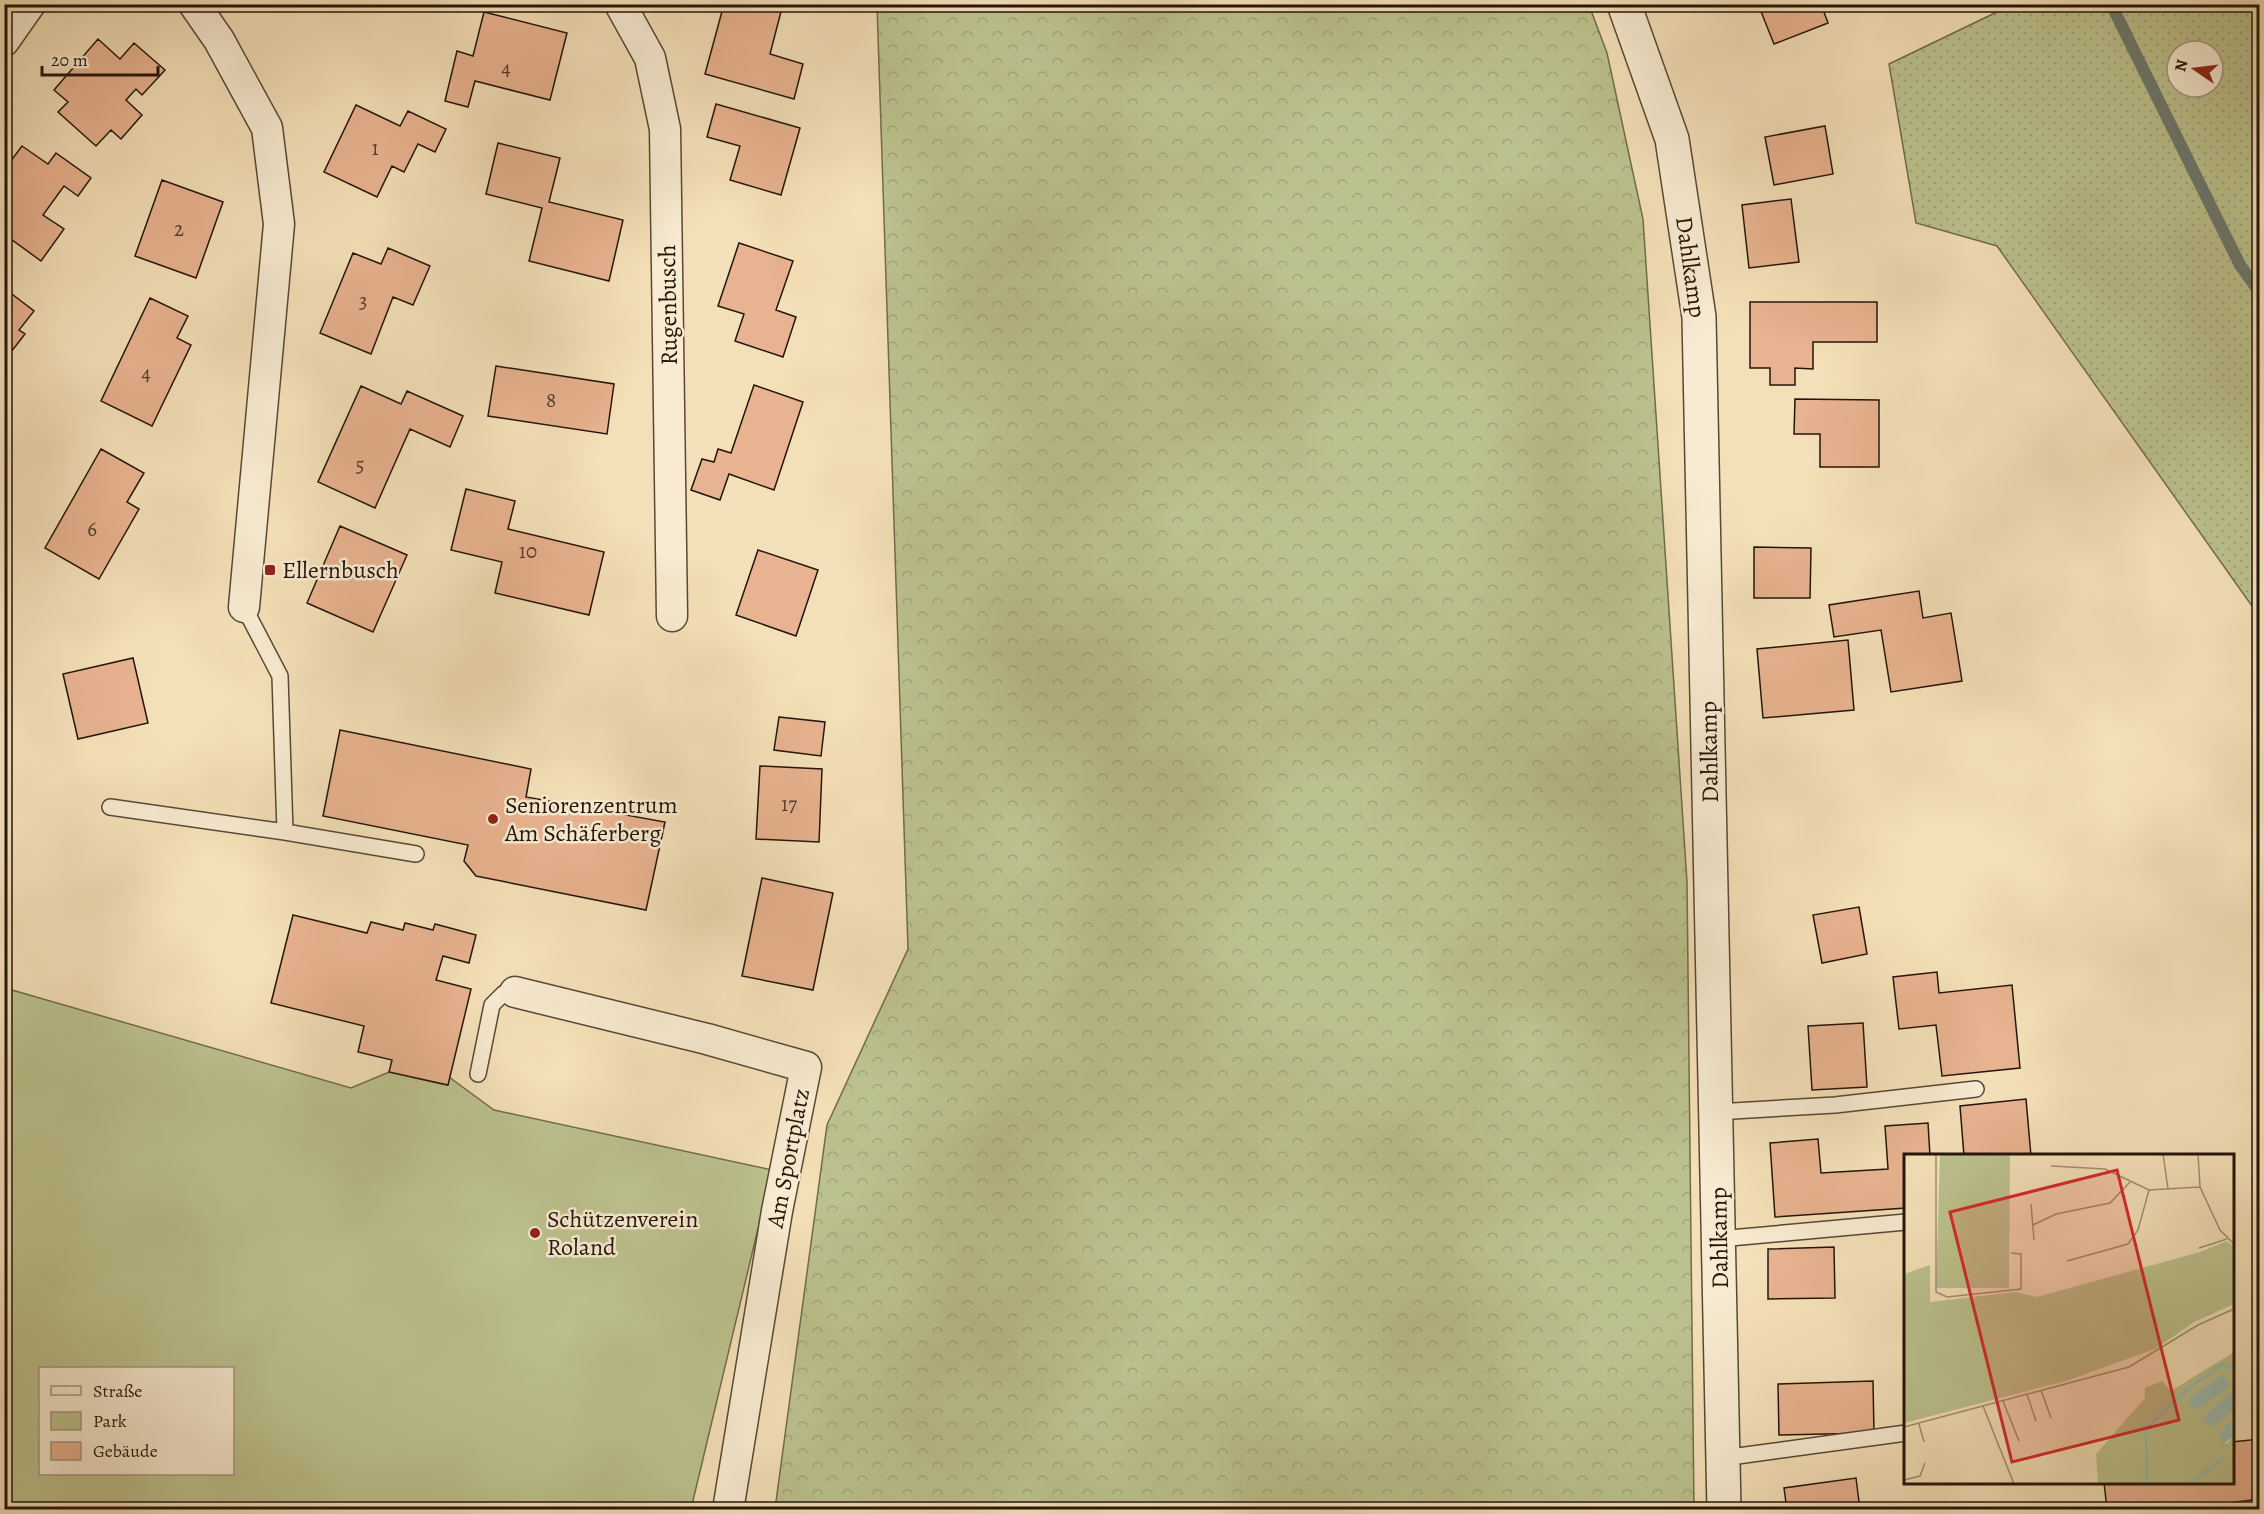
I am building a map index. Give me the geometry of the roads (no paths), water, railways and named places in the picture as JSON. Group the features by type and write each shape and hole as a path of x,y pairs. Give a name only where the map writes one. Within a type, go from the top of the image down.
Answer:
{"street":[{"path":"4,41 30,4"},
{"path":"194,4 219,40 267,128 279,224 244,607"},
{"name":"Rugenbusch","path":"620,4 650,58 666,129 672,616"},
{"name":"Dahlkamp","path":"1624,4 1672,139 1699,317 1724,1509"},
{"name":"Am Sportplatz","path":"515,992 707,1039 806,1067 777,1211 728,1509"}],"lane":[{"path":"244,607 280,676 285,832"},
{"path":"110,807 285,832 416,854"},
{"path":"478,1074 492,1005 503,994 515,992"},
{"path":"1716,1112 1834,1105 1976,1089"},
{"path":"1719,1239 1904,1222"},
{"path":"1723,1458 1904,1433"}],"waterway":[{"path":"2111,4 2240,265 2260,293"}],"place":[{"name":"Ellernbusch","path":"270,570"},
{"name":"Seniorenzentrum Am Schäferberg","path":"493,819"},
{"name":"Schützenverein Roland","path":"535,1233"}]}
